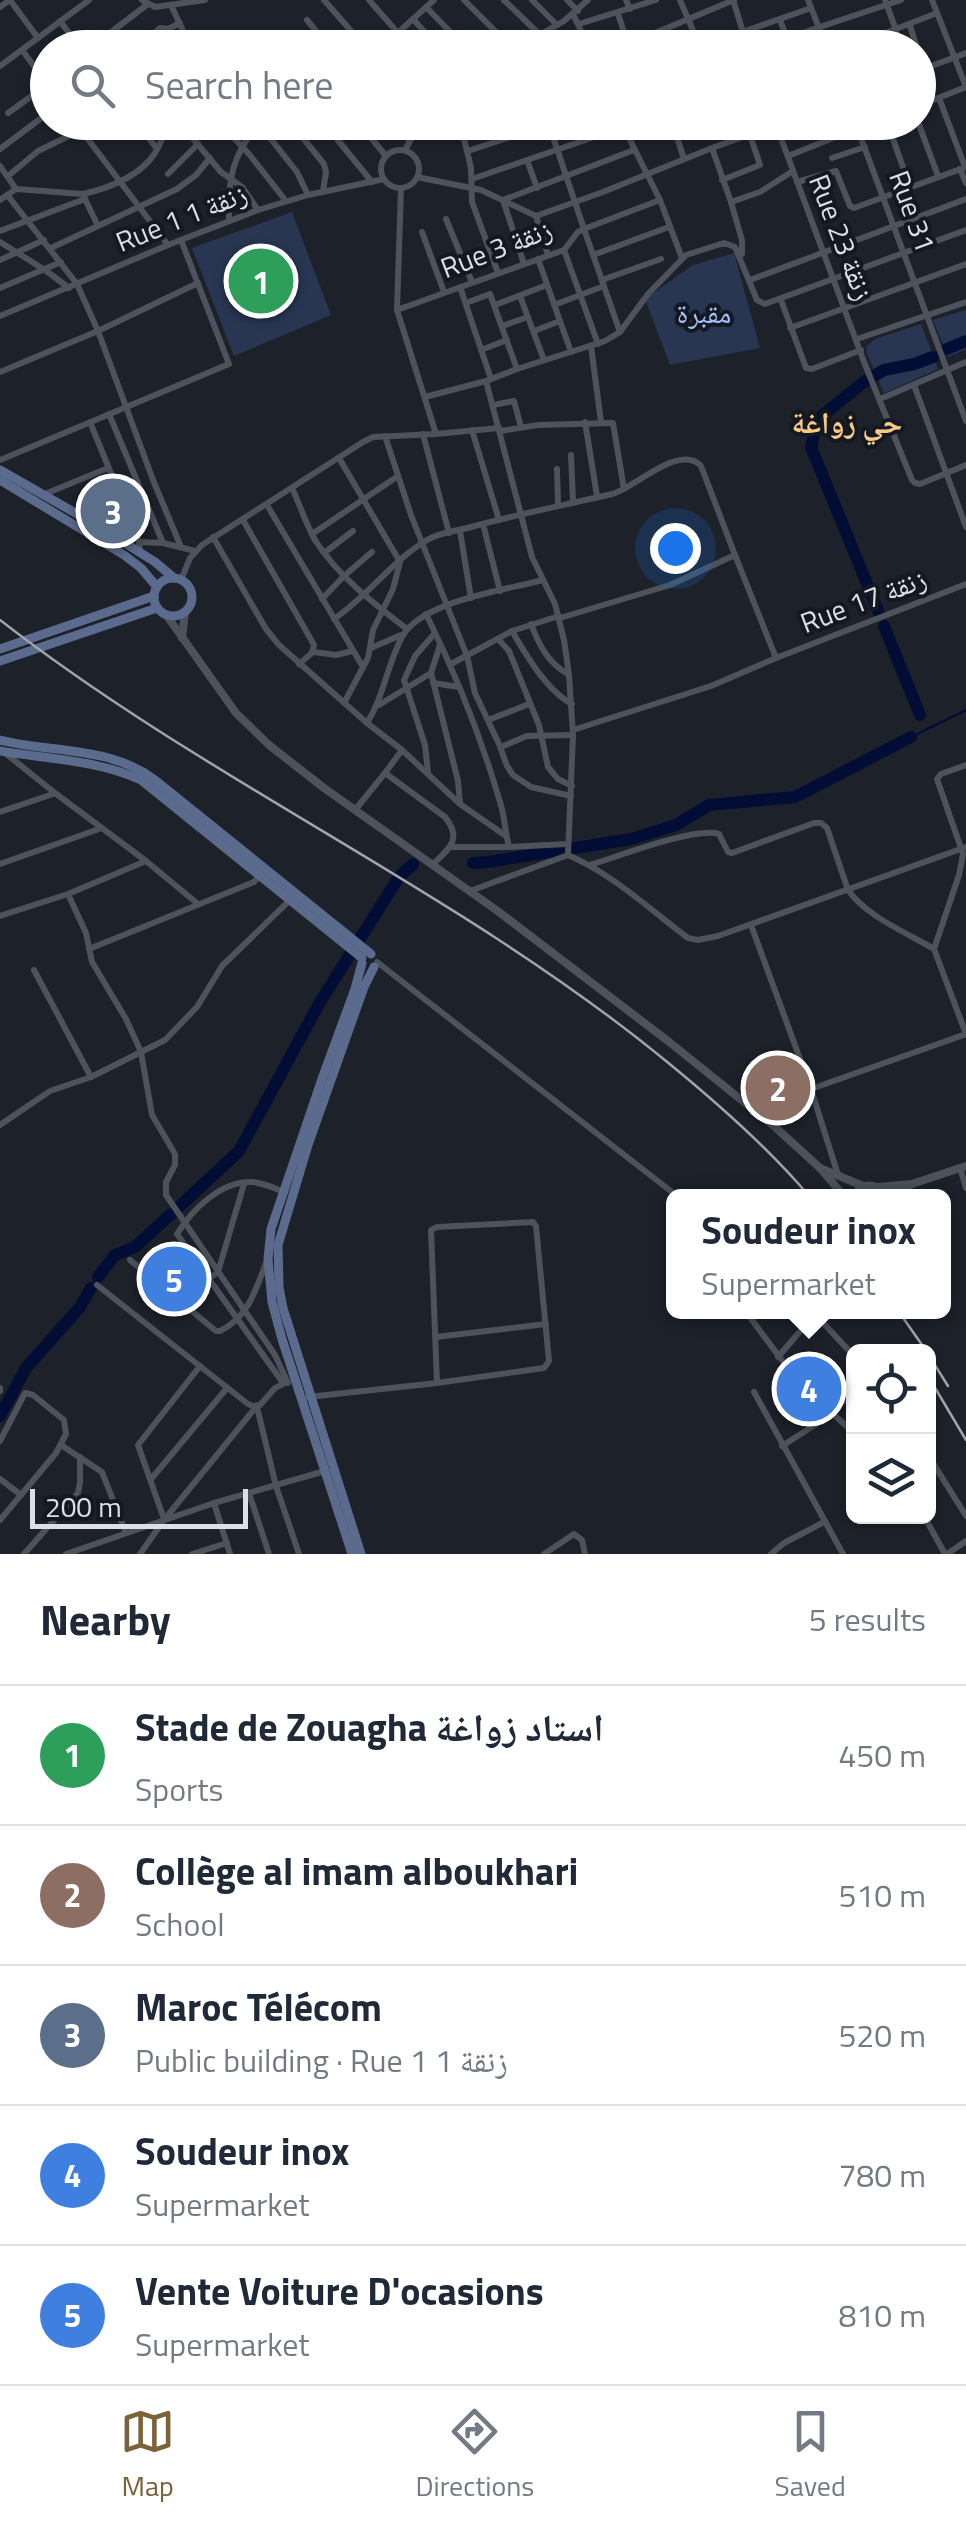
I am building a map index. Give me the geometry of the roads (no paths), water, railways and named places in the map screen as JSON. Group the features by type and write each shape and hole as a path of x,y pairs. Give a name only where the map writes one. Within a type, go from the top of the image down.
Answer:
{"main road":[{"path":"0,470 93,523 178,579 190,588 190,605 185,612 167,616 157,608 155,591 141,568 0,480"},
{"path":"0,648 155,591 163,581 178,579"},
{"path":"0,661 157,608"},
{"path":"0,740 132,764 366,957"},
{"path":"2,752 116,770 141,780 290,899 344,936"},
{"path":"360,1554 311,1396 293,1384 272,1302 268,1259 272,1229 284,1192 366,957"},
{"path":"293,1384 279,1287 278,1245 364,986 366,957"},
{"path":"311,1396 325,1472 352,1554"}],"street":[{"path":"0,7 10,0 32,30"},
{"path":"48,30 89,0"},
{"path":"113,30 147,3 171,5 205,0"},
{"path":"324,0 350,30"},
{"path":"369,0 395,30"},
{"path":"402,30 434,0"},
{"path":"464,0 495,30"},
{"path":"504,0 535,30"},
{"path":"532,0 557,24"},
{"path":"566,0 582,30"},
{"path":"546,30 588,0"},
{"path":"626,0 630,10"},
{"path":"680,0 692,30"},
{"path":"664,30 733,0 741,30"},
{"path":"808,30 901,0"},
{"path":"932,0 966,87 936,99"},
{"path":"580,24 651,1"},
{"path":"886,2 896,30 937,13"},
{"path":"751,30 809,4 820,30"},
{"path":"171,5 183,30"},
{"path":"426,8 448,30"},
{"path":"618,14 627,30"},
{"path":"413,19 423,30"},
{"path":"307,20 315,30"},
{"path":"780,20 784,30"},
{"path":"60,21 67,30"},
{"path":"159,30 180,23"},
{"path":"910,26 911,30"},
{"path":"0,66 30,44"},
{"path":"22,50 30,61"},
{"path":"936,65 966,53"},
{"path":"8,113 30,97"},
{"path":"939,98 966,183"},
{"path":"0,150 30,125"},
{"path":"8,176 31,156 62,140"},
{"path":"88,140 168,245"},
{"path":"150,140 157,149"},
{"path":"0,230 119,182 146,164 161,140"},
{"path":"195,140 221,172 242,187 258,210"},
{"path":"237,140 286,200"},
{"path":"229,220 230,180 246,140"},
{"path":"272,140 297,172 308,195"},
{"path":"305,140 324,164 324,192"},
{"path":"338,140 372,182"},
{"path":"373,140 386,156"},
{"path":"405,150 409,140"},
{"path":"465,140 472,202 498,273"},
{"path":"468,151 500,140"},
{"name":"Rue 3 زنقة","path":"397,310 564,250 584,229 554,140"},
{"path":"472,183 582,140"},
{"path":"629,140 660,200 682,258"},
{"path":"678,140 684,159"},
{"path":"417,177 472,183 536,216 575,205 646,173 736,140"},
{"path":"722,180 759,167 752,140"},
{"name":"Rue 23 زنقة","path":"783,140 912,480 916,484 946,473"},
{"path":"788,156 824,140"},
{"name":"Rue 31","path":"862,140 966,421"},
{"path":"893,140 910,187"},
{"path":"925,140 938,176"},
{"path":"168,174 198,144"},
{"path":"832,158 865,147"},
{"path":"712,148 732,202 742,240 741,257"},
{"path":"405,150 418,162 417,177 410,185 391,186 381,168 386,156 405,150"},
{"path":"503,200 634,150"},
{"path":"52,248 142,208 190,181 210,158"},
{"path":"527,160 537,188"},
{"path":"0,166 16,189"},
{"path":"797,182 835,171 853,208 964,167"},
{"path":"732,202 760,192 793,171"},
{"name":"Rue 1 زنقة 1","path":"0,316 229,220 286,200 384,179"},
{"path":"401,188 397,310 436,434"},
{"path":"84,196 16,189 4,198 52,248 98,331 181,547"},
{"path":"84,196 98,226"},
{"path":"750,280 966,199"},
{"path":"503,200 524,264"},
{"path":"620,332 584,229 660,200"},
{"path":"536,216 548,256"},
{"path":"446,219 472,282"},
{"path":"593,254 669,228"},
{"path":"425,398 595,345 620,332 648,294 682,258 697,250 724,243 734,246 757,300 767,304 966,230"},
{"path":"422,232 444,292"},
{"path":"0,260 44,240"},
{"path":"0,460 229,364 181,240"},
{"path":"0,242 73,286"},
{"path":"564,250 595,345 600,422"},
{"path":"538,259 572,352"},
{"path":"554,304 662,259"},
{"path":"0,288 61,262"},
{"path":"790,328 966,264"},
{"path":"1,370 98,331 198,283"},
{"path":"495,305 547,284"},
{"path":"460,287 481,350 532,557 560,617 573,732 567,850"},
{"path":"466,302 489,294 517,368"},
{"path":"520,296 544,360"},
{"path":"781,300 808,369 860,350"},
{"path":"857,339 966,302"},
{"path":"502,326 528,318"},
{"path":"534,332 560,321"},
{"path":"481,350 508,340"},
{"path":"880,399 966,362"},
{"path":"914,385 966,527"},
{"path":"493,405 514,402 521,428"},
{"path":"109,414 163,543"},
{"path":"90,422 139,542 140,554"},
{"path":"584,422 597,496"},
{"path":"178,579 195,551 373,437 611,422 624,489"},
{"path":"472,430 499,520"},
{"path":"422,434 449,533"},
{"path":"385,436 467,656 475,693 507,766 521,781 547,792 572,796"},
{"path":"572,455 574,501"},
{"path":"339,458 400,562 363,668 344,703"},
{"path":"334,619 429,538 624,489 670,463 686,459 695,460 700,466 776,658"},
{"path":"946,473 966,465"},
{"path":"43,494 108,468"},
{"path":"556,468 558,504"},
{"path":"312,534 398,476"},
{"path":"140,485 153,480"},
{"path":"292,488 324,553 405,632"},
{"path":"267,505 363,668"},
{"path":"93,523 126,514"},
{"path":"243,520 314,645 314,652"},
{"path":"483,524 500,591"},
{"path":"460,530 471,598"},
{"path":"324,553 353,532"},
{"path":"213,538 266,629 299,664 428,772 460,804 506,836"},
{"path":"139,542 195,551"},
{"path":"322,599 372,552"},
{"path":"451,664 531,624 670,585 736,555"},
{"path":"370,648 405,632 426,614 446,605 544,580"},
{"name":"Rue 17 زنقة","path":"500,747 527,736 573,732 728,680 966,584"},
{"path":"182,638 185,612"},
{"path":"426,614 451,664 501,802 510,847"},
{"path":"167,616 248,725 282,756 624,1006 775,1127 838,1189"},
{"path":"531,624 546,656 569,675"},
{"path":"367,723 378,706 405,632"},
{"path":"512,632 560,698 572,704"},
{"path":"428,772 426,745 406,688 406,675 415,656 435,633"},
{"path":"498,639 508,652 543,736 548,767 552,774 572,786"},
{"path":"440,645 431,673 458,781 460,804"},
{"path":"299,664 314,652 336,655 353,651"},
{"path":"378,706 431,673"},
{"path":"433,683 459,687"},
{"path":"488,720 530,704"},
{"path":"355,810 402,750"},
{"path":"2,752 198,904"},
{"path":"934,949 964,848 937,779 966,765"},
{"path":"385,773 452,825 450,847 432,864"},
{"path":"0,812 54,794"},
{"path":"590,865 708,832 720,834 728,853 732,853 818,822 827,828 848,890 859,904 934,949 966,1034 811,1089 794,1101 775,1127"},
{"path":"0,864 100,828"},
{"path":"450,847 567,850 632,892 688,938 704,939 964,848"},
{"path":"470,891 567,850"},
{"path":"0,916 68,894 146,861"},
{"path":"88,948 254,882 260,875"},
{"path":"68,894 86,933 92,962 141,1052 152,1115 175,1154 166,1195 293,1384"},
{"path":"0,1125 50,1091 91,1077 175,1032 222,966 290,899"},
{"path":"751,924 838,1175"},
{"path":"366,957 667,1189"},
{"path":"34,970 91,1077"},
{"path":"820,1168 863,1186 878,1187 912,1184 963,1167 966,1188"},
{"path":"208,1280 218,1272 245,1182"},
{"path":"284,1192 245,1182 222,1189 206,1200 177,1234 238,1321 293,1384"},
{"path":"905,1189 912,1184"},
{"path":"860,1189 863,1186"},
{"path":"311,1396 437,1384 544,1368 549,1361 533,1222 431,1230 437,1384"},
{"path":"130,1260 216,1330 224,1330 246,1312 268,1259"},
{"path":"97,1285 248,1404 257,1406"},
{"path":"751,1319 798,1382 846,1426"},
{"path":"778,1357 809,1319"},
{"path":"820,1319 846,1347"},
{"path":"436,1338 546,1324"},
{"path":"164,1520 138,1445 200,1366"},
{"path":"140,1554 257,1406 274,1388 293,1384"},
{"path":"151,1479 228,1388"},
{"path":"754,1392 843,1554"},
{"path":"0,1442 28,1393 64,1420 66,1434 61,1445 0,1520"},
{"path":"782,1446 846,1399"},
{"path":"257,1406 276,1486 298,1554"},
{"path":"61,1445 102,1472 126,1534"},
{"path":"24,1554 78,1493 80,1457"},
{"path":"936,1467 966,1516"},
{"path":"66,1554 325,1472"},
{"path":"0,1479 21,1495"},
{"path":"250,1493 269,1554"},
{"path":"214,1504 230,1554"},
{"path":"771,1554 784,1542 824,1522"},
{"path":"929,1524 946,1554 966,1541"},
{"path":"544,1554 574,1534 582,1540 586,1554"},
{"path":"192,1554 227,1543"}],"waterway":[{"path":"947,349 966,341"},
{"path":"879,613 811,447 818,419 864,382 884,370 933,357"},
{"path":"884,626 920,715"},
{"path":"911,737 966,710"},
{"path":"473,863 631,839 676,825 709,805 795,797 911,737"},
{"path":"180,1206 239,1151 320,1002 399,877 413,864"},
{"path":"98,1277 115,1255 135,1247 171,1214"},
{"path":"0,1416 26,1368 80,1307 91,1288"}],"railway":[{"path":"0,620 164,734 420,890 587,1000 722,1108 803,1189"},
{"path":"904,1319 921,1344"},
{"path":"936,1367 948,1386"},
{"path":"936,1389 966,1440"}],"place":[{"name":"Stade de Zouagha استاد زواغة","path":"261,281"},
{"name":"Maroc Télécom","path":"113,511"},
{"name":"Collège al imam alboukhari","path":"778,1088"},
{"name":"Vente Voiture D'ocasions","path":"174,1279"},
{"name":"Soudeur inox","path":"809,1389"}],"district":[{"name":"حي زواغة","path":"847,422"}],"park label":[{"name":"مقبرة","path":"704,312"}]}
